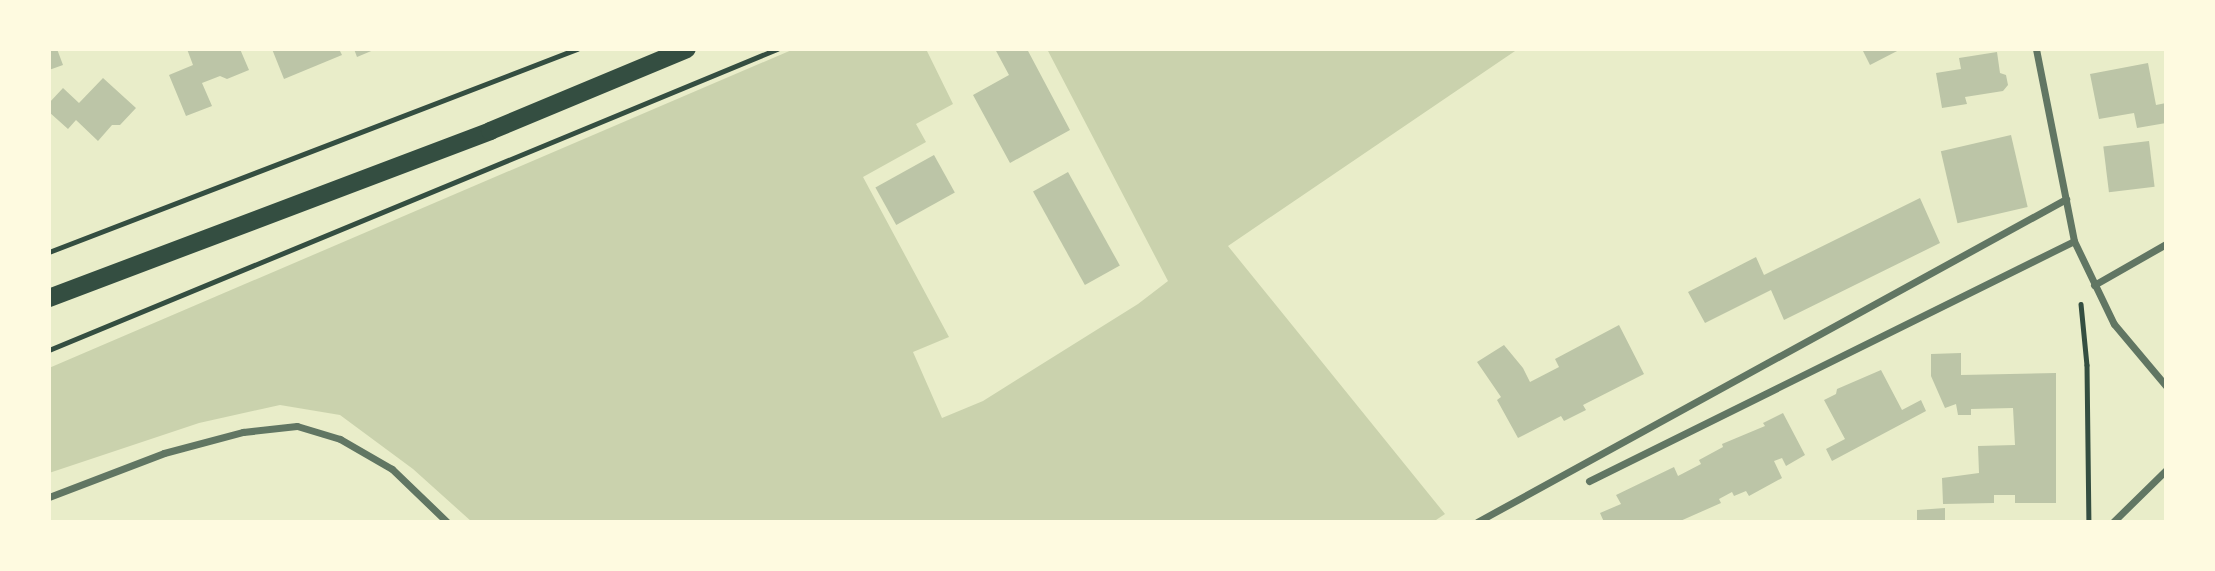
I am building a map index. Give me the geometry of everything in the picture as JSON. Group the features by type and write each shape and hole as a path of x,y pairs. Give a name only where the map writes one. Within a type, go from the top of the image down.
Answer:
{"main road":[{"path":"49,298 490,131 687,49"}],"street":[{"path":"2036,49 2074,241 2114,324 2166,386"},
{"path":"1477,522 2066,200"},
{"path":"1589,481 2074,241"},
{"path":"2094,285 2166,244"},
{"path":"49,497 164,453 243,432 297,426 340,439 392,469 447,522"},
{"path":"2113,522 2166,470"}],"path":[{"path":"49,252 577,49"},
{"path":"49,350 777,49"},
{"path":"2080,301 2087,365 2089,522"}],"green space":[{"path":"794,49 926,49 953,104 916,124 926,142 863,177 949,337 913,352 942,418 983,401 1138,304 1168,281 1047,49 1518,49 1228,246 1445,514 1433,522 472,522 413,469 340,415 280,405 199,423 49,473 49,368"}],"building":[{"path":"49,49 57,49 63,65 49,70"},
{"path":"187,49 240,49 249,70 227,79 220,76 202,83 212,106 186,116 169,75 193,65"},
{"path":"272,49 339,49 342,55 284,79"},
{"path":"354,49 376,49 357,57"},
{"path":"995,49 1027,49 1070,130 1010,163 973,95 1009,75"},
{"path":"1862,49 1901,49 1870,65"},
{"path":"1997,52 2000,73 2006,75 2008,85 2003,91 1965,97 1967,104 1942,108 1936,73 1961,69 1959,58"},
{"path":"2148,63 2156,105 2166,103 2166,123 2137,128 2134,113 2099,119 2090,74"},
{"path":"103,78 136,108 120,125 112,125 98,141 76,120 68,129 49,112 49,103 63,88 79,103"},
{"path":"2011,135 2028,207 1957,223 1941,151"},
{"path":"2149,141 2155,187 2109,192 2103,147"},
{"path":"934,155 955,193 896,225 875,187"},
{"path":"1068,172 1120,266 1085,285 1033,191"},
{"path":"1920,198 1940,243 1784,320 1771,290 1705,323 1688,292 1756,257 1764,275"},
{"path":"1619,325 1644,374 1583,405 1586,410 1564,421 1561,416 1518,438 1497,400 1501,397 1477,362 1504,345 1523,368 1530,382 1559,367 1555,359"},
{"path":"1961,353 1961,375 2056,373 2056,503 2015,503 2015,495 1994,495 1994,503 1943,504 1942,478 1979,473 1978,446 2015,445 2013,408 1971,409 1971,415 1958,415 1956,404 1945,408 1931,376 1931,354"},
{"path":"1881,370 1902,410 1921,400 1926,411 1832,461 1826,449 1845,439 1824,400 1836,394 1837,389"},
{"path":"1783,413 1805,455 1786,466 1782,458 1774,461 1782,478 1749,496 1746,491 1734,496 1732,492 1719,499 1721,503 1678,522 1604,522 1600,513 1621,504 1616,495 1674,467 1678,476 1701,464 1699,460 1723,447 1722,444 1765,426 1763,423"},
{"path":"1945,508 1945,522 1917,522 1917,510"}]}
